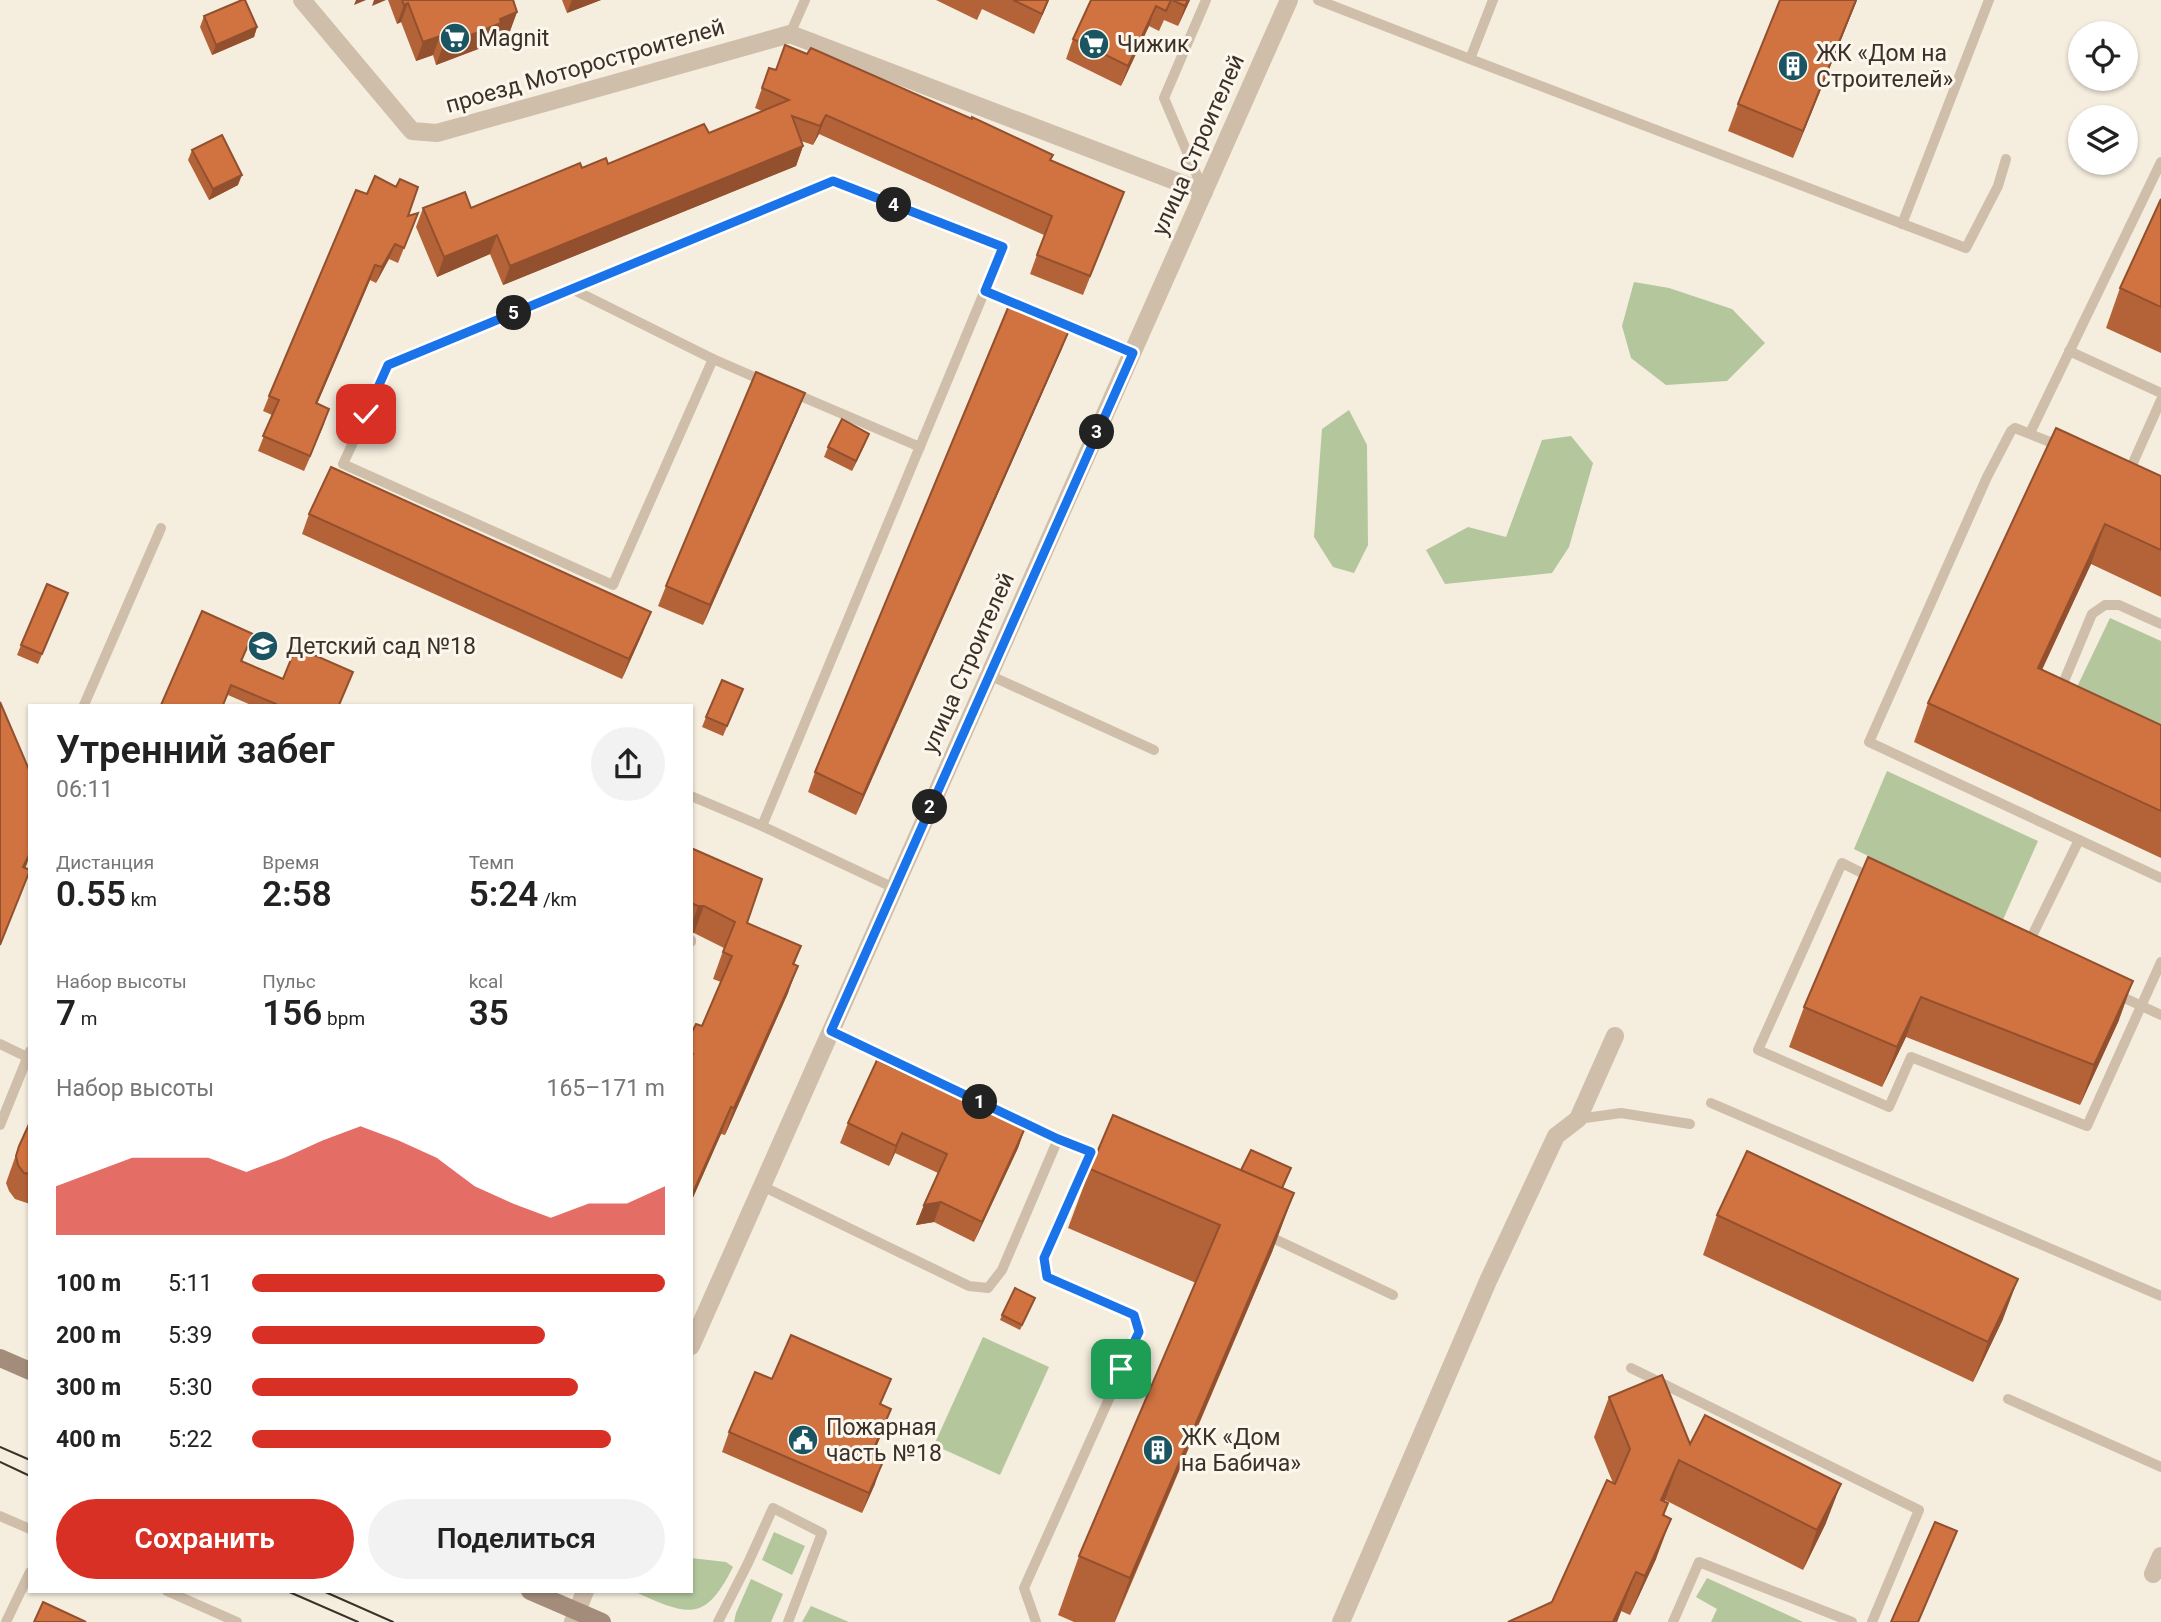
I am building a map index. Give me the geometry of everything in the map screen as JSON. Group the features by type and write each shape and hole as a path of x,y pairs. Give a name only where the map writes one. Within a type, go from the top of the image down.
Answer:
{"street":[{"name":"проезд Моторостроителей","path":"302,0 411,131 437,133 790,34"},
{"name":"улица Строителей","path":"693,1341 1289,0"},
{"path":"790,34 1204,192"},
{"path":"1341,1622 1488,1281 1556,1136 1578,1119 1615,1036"},
{"path":"0,1358 28,1370"},
{"path":"2157,1576 2161,1556"},
{"path":"533,1593 575,1617 602,1622"},
{"path":"575,1617 584,1593"}],"lane":[{"path":"790,34 805,0"},
{"path":"1204,192 1164,98 1206,0"},
{"path":"1318,0 1966,248 1998,186 2006,159"},
{"path":"1470,59 1493,0"},
{"path":"1902,224 1989,0"},
{"path":"2030,433 2161,162"},
{"path":"713,359 613,585 343,464 388,365 833,181 1003,247 762,826"},
{"path":"572,289 713,359 920,447"},
{"path":"985,291 1133,353"},
{"path":"2069,351 2161,393"},
{"path":"2127,476 2161,400"},
{"path":"2066,449 2015,428 2011,431 1993,465 1869,742 2161,878"},
{"path":"2115,471 2139,481"},
{"path":"84,704 161,528"},
{"path":"2067,701 2062,687 2092,614 2105,605 2119,605 2161,624"},
{"path":"989,675 1154,750"},
{"path":"693,797 894,888"},
{"path":"2024,951 2079,840"},
{"path":"1887,885 1842,863 1758,1050 1889,1107 1911,1057 2087,1126 2161,962"},
{"path":"2013,946 2036,957"},
{"path":"2107,989 2161,1015"},
{"path":"831,1031 1116,1164"},
{"path":"0,1044 28,1054 0,1125"},
{"path":"1711,1103 2161,1296"},
{"path":"1578,1119 1621,1113 1690,1124"},
{"path":"762,1186 969,1286 988,1288 1002,1270 1058,1139"},
{"path":"1036,1622 1024,1588 1139,1332 1134,1315 1047,1277 1044,1258 1091,1152"},
{"path":"1254,1230 1393,1295"},
{"path":"1631,1368 1919,1510 1872,1622"},
{"path":"2008,1399 2161,1467"},
{"path":"718,1622 773,1508 822,1533 788,1622"},
{"path":"0,1516 28,1528"},
{"path":"1673,1622 1699,1562 1852,1622"},
{"path":"5,1622 28,1576"},
{"path":"172,1593 237,1622"}],"green space":[{"path":"1634,282 1669,288 1732,309 1765,343 1727,381 1666,385 1631,358 1622,326"},
{"path":"1349,410 1367,445 1368,545 1354,573 1333,567 1314,537 1322,429"},
{"path":"1571,436 1593,463 1569,547 1552,573 1445,584 1426,550 1468,527 1506,537 1542,440"},
{"path":"2110,618 2161,641 2161,729 2076,689"},
{"path":"1887,771 2038,841 2002,922 1854,849"},
{"path":"983,1337 1049,1367 1000,1475 934,1445"},
{"path":"774,1532 805,1546 792,1575 762,1560"},
{"path":"693,1558 726,1562 733,1567 714,1598 704,1606 682,1609 638,1593 693,1593"},
{"path":"1707,1578 1803,1622 1711,1622 1717,1609 1696,1597"},
{"path":"751,1579 783,1594 771,1622 734,1622"},
{"path":"811,1606 849,1622 802,1622"}],"building":[{"path":"245,0 257,27 216,45 204,16"},
{"path":"402,0 513,0 517,12 500,19 501,23 443,46 440,36 423,42 408,3 404,5"},
{"path":"1013,0 1048,0 1042,14"},
{"path":"1091,0 1171,0 1166,11 1156,6 1128,66 1073,39"},
{"path":"1172,0 1188,0 1185,6"},
{"name":"ЖК «Дом на Строителей»","path":"1780,0 1856,0 1803,131 1738,104"},
{"path":"785,45 807,54 811,48 972,117 1053,155 1050,160 1124,192 1090,276 1037,255 1052,216 826,115 820,126 792,116 803,146 510,266 497,235 444,257 423,208 465,192 471,208 580,163 582,168 606,158 608,164 704,124 709,133 789,100 762,88 769,68 776,70"},
{"path":"222,135 242,175 213,189 192,150"},
{"path":"375,176 396,187 400,179 418,187 408,216 418,213 404,248 395,244 382,267 375,265 316,403 329,409 310,456 263,436 279,400 269,396 356,190 367,194"},
{"path":"2161,199 2161,307 2120,288"},
{"path":"1010,303 1051,314 1071,326 863,795 815,772"},
{"path":"756,372 805,393 710,605 666,586"},
{"path":"842,419 869,434 856,461 828,447"},
{"path":"2056,428 2161,476 2161,550 2105,524 2038,668 2161,725 2161,811 1928,703"},
{"path":"331,467 651,612 629,659 309,514"},
{"path":"47,584 68,593 42,654 21,645"},
{"path":"202,611 253,634 241,661 283,679 296,647 353,672 339,704 276,704 231,685 223,704 161,704"},
{"path":"722,680 743,689 727,726 706,717"},
{"path":"0,702 28,767 28,857 23,867 28,869 28,875 0,945"},
{"path":"693,849 762,879 747,923 801,946 793,964 798,966 693,1192 693,1030 696,1024 702,1026 732,956 723,952 735,922 704,906 693,904"},
{"path":"1868,857 2133,981 2094,1065 1921,997 1897,1047 1804,1007"},
{"path":"877,1060 1025,1128 982,1222 941,1202 924,1205 947,1154 902,1133 896,1146 848,1123"},
{"path":"1113,1115 1294,1193 1130,1578 1079,1556 1220,1225 1090,1169"},
{"path":"28,1126 28,1174 24,1173 18,1165 16,1156"},
{"path":"1251,1150 1291,1168 1282,1188 1241,1170"},
{"path":"1747,1151 2018,1279 1988,1342 1717,1215"},
{"path":"1015,1288 1035,1298 1022,1325 1002,1315"},
{"name":"Пожарная часть №18","path":"791,1335 891,1379 880,1404 891,1409 874,1448 880,1450 875,1460 882,1464 869,1493 729,1432 755,1372 772,1379"},
{"path":"1662,1375 1690,1444 1705,1415 1841,1484 1817,1530 1679,1460 1661,1500 1668,1503 1663,1515 1671,1519 1645,1576 1636,1572 1613,1622 1508,1622 1552,1602 1607,1480 1615,1484 1630,1449 1609,1397"},
{"path":"1935,1522 1957,1531 1918,1622 1891,1622"},
{"path":"43,1602 86,1622 34,1622"}],"tram line":[{"path":"0,1447 28,1459"},
{"path":"0,1462 28,1475"},
{"path":"292,1593 358,1622"},
{"path":"328,1593 393,1622"}],"place":[{"name":"Magnit","path":"455,38"},
{"name":"Чижик","path":"1094,44"},
{"name":"ЖК «Дом на Строителей»","path":"1793,66"},
{"name":"Детский сад №18","path":"263,646"},
{"name":"Пожарная часть №18","path":"803,1440"},
{"name":"ЖК «Дом на Бабича»","path":"1158,1450"}],"route":[{"path":"366,414 388,365 833,181 1003,247 985,291 1133,353 831,1031 1058,1139 1091,1152 1044,1258 1047,1277 1134,1315 1139,1332 1121,1369"}]}
